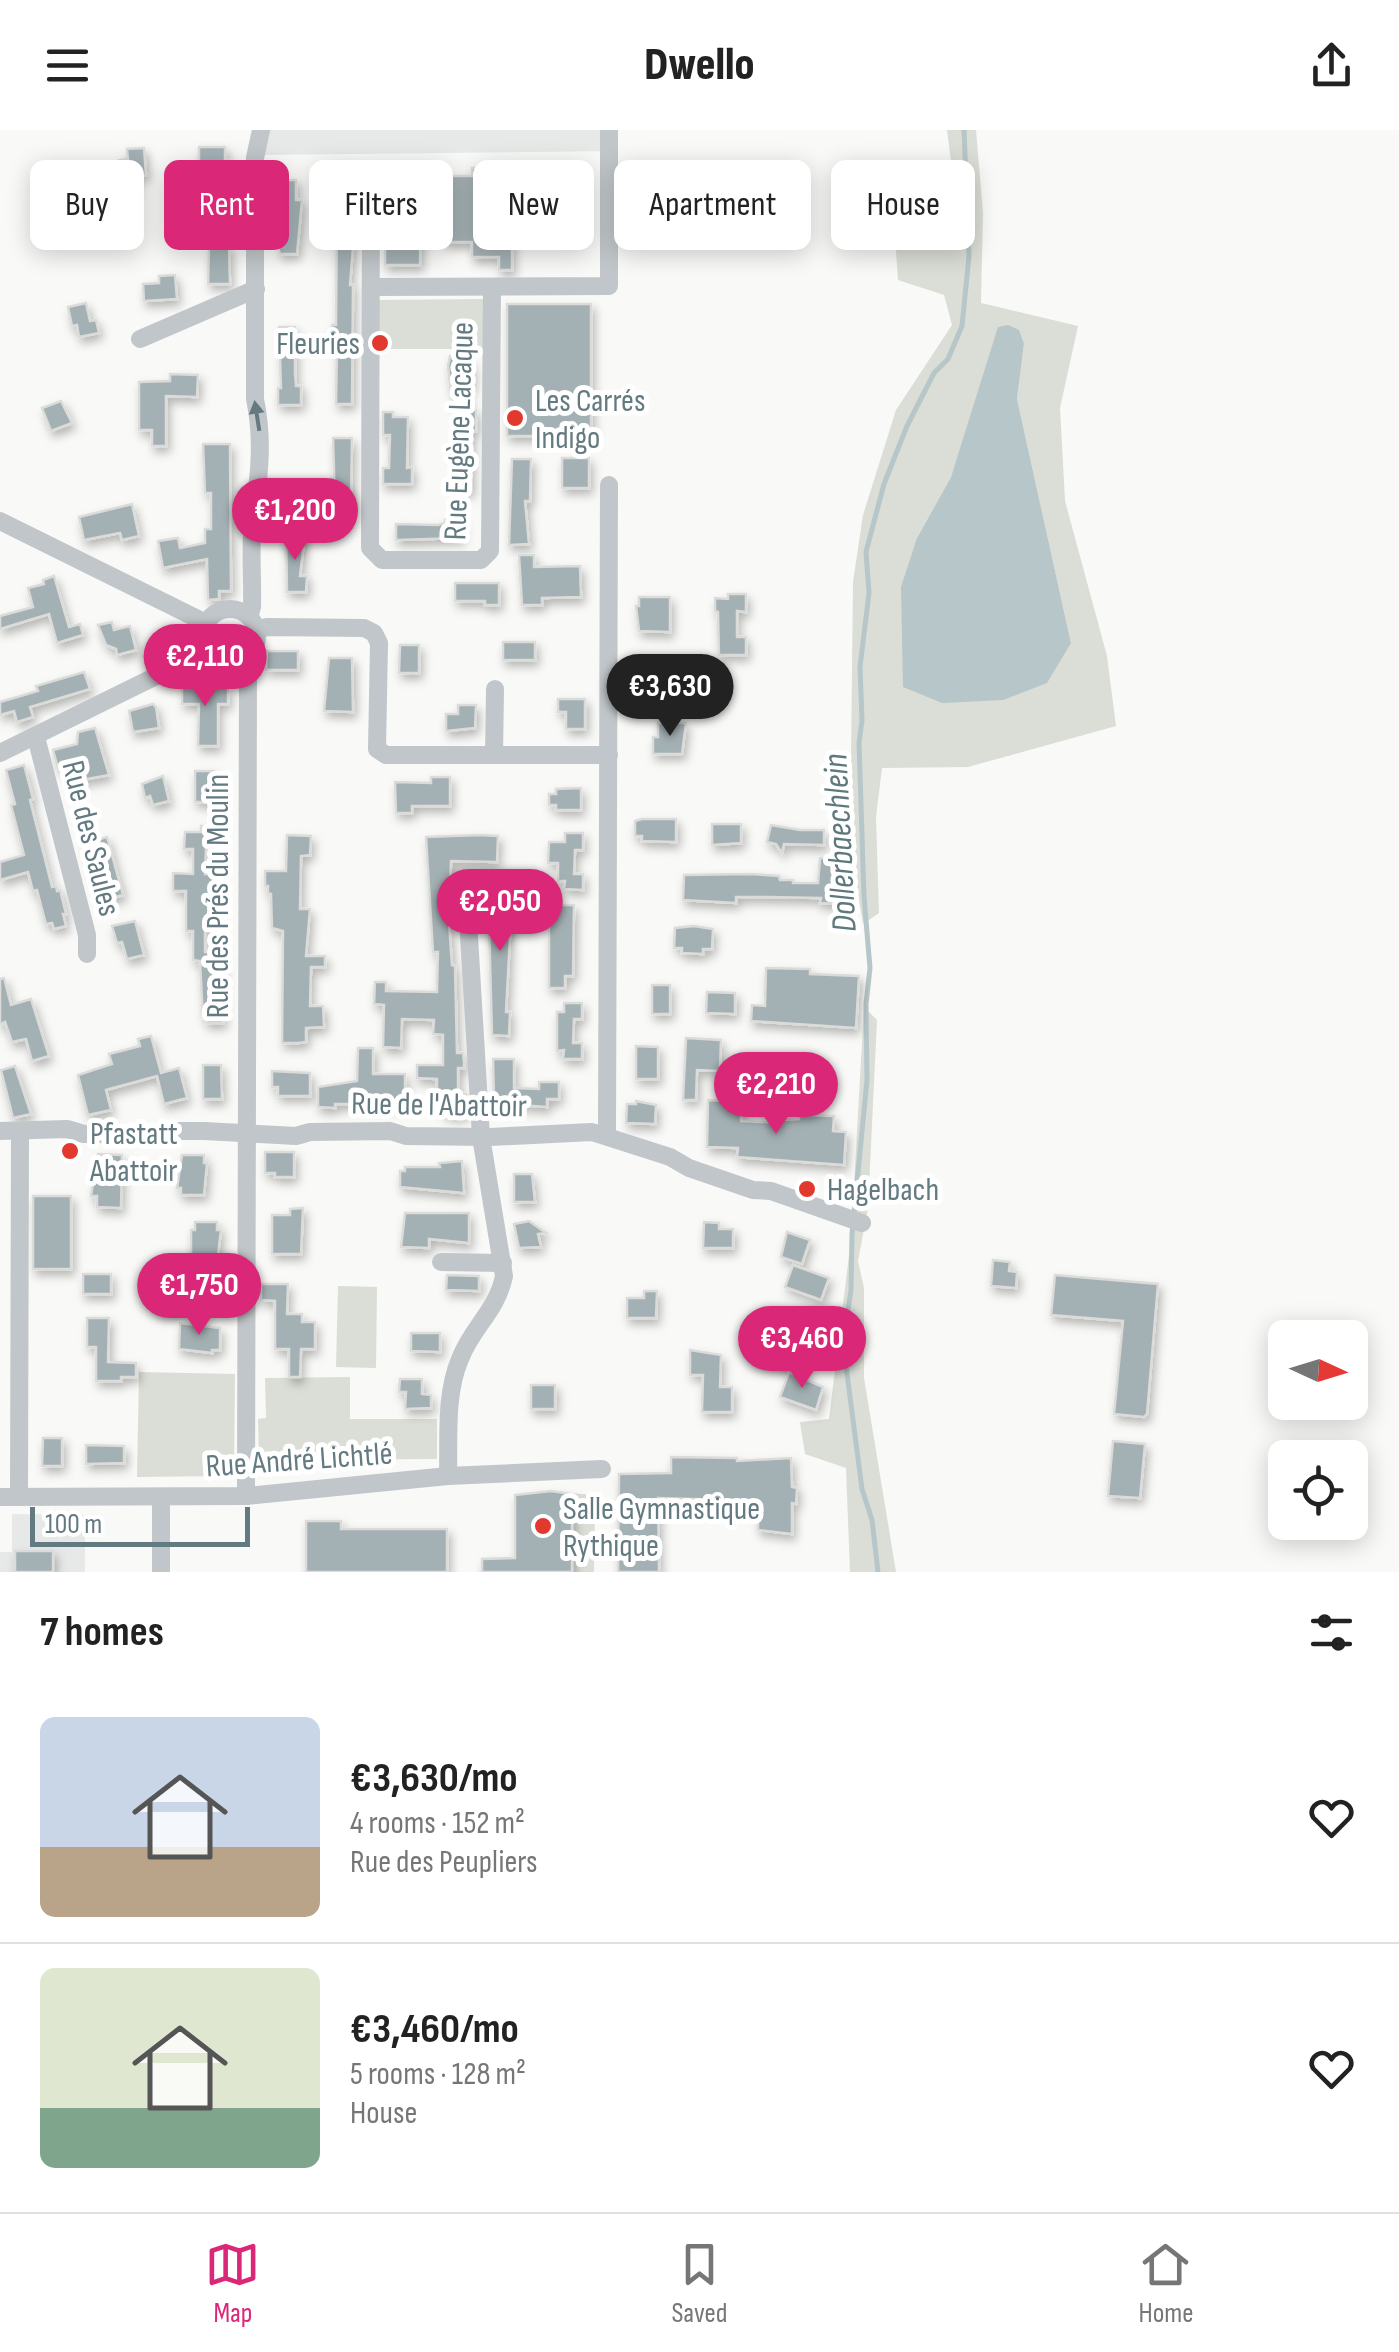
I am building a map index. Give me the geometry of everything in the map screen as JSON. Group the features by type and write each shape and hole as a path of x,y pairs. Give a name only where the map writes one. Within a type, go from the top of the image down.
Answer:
{"street":[{"path":"260,130 255,158 254,399 260,422 252,598 252,623 255,646 245,658 229,663 207,651 202,637 206,623 210,616 226,609 234,609 252,623 267,627 364,628 374,632 378,643 376,750 386,755 609,755"},
{"name":"Rue Eugène Lacaque","path":"371,287 609,286 609,130"},
{"name":"Rue Eugène Lacaque","path":"371,250 370,548 382,560 481,560 490,551 492,287"},
{"path":"140,338 256,289"},
{"path":"607,1135 609,484"},
{"path":"0,522 206,623"},
{"path":"0,753 207,651"},
{"name":"Rue des Prés du Moulin","path":"245,658 246,1496"},
{"path":"494,755 495,689"},
{"name":"Rue des Saules","path":"36,737 87,935 88,954"},
{"path":"448,1476 454,1374 465,1348 500,1298 503,1262 480,1137 468,920 472,890"},
{"name":"Rue de l'Abattoir","path":"0,1131 607,1135 678,1160 688,1168 862,1223"},
{"path":"10,1497 20,1131"},
{"path":"441,1262 503,1262"},
{"name":"Rue André Lichtlé","path":"10,1497 246,1496 448,1476 602,1470"},
{"path":"161,1498 161,1572"}],"shaded area":[{"path":"264,130 614,130 614,151 264,155"},
{"path":"947,130 976,130 983,213 981,303 1078,326 1060,408 1065,501 1107,656 1116,726 968,767 882,768 876,817 879,913 863,924 857,889 851,759 853,582 863,515 896,410 952,325 944,295 898,280 896,250 975,250 975,160 951,160","holes":["1024,344 1017,399 1071,643 917,538 951,477 976,403"]},
{"path":"485,299 485,349 387,349 387,338 375,338 375,300"},
{"path":"1008,325 1019,330 1024,344 1017,399 1071,643 1047,683 1003,700 942,703 903,687 901,587 917,538 951,477 998,327"},
{"path":"864,1007 877,1020 868,1208 858,1261 864,1288 864,1378 896,1572 850,1572 846,1468 805,1454 800,1422 829,1419 851,1239"},
{"path":"338,1286 377,1287 376,1368 336,1367"},
{"path":"139,1372 235,1374 234,1469 229,1476 137,1477"},
{"path":"350,1377 350,1419 437,1419 437,1459 259,1460 258,1419 266,1418 265,1378"},
{"name":"Salle Gymnastique Rythique","path":"544,1491 595,1495 594,1572 482,1572 482,1559 515,1558 515,1495"},
{"path":"12,1514 85,1515 85,1572 0,1572 0,1552 12,1552"}],"building":[{"path":"199,147 225,147 225,160 199,160"},
{"path":"144,148 146,175 144,160 119,160 128,159 127,149"},
{"path":"473,168 473,250 512,250 512,270 499,270 499,257 472,257 472,242 453,242 453,176 472,176"},
{"path":"289,180 296,180 296,200 302,200 297,254 280,254 279,250 289,250"},
{"path":"209,250 229,250 230,284 208,284"},
{"path":"337,250 353,250 352,404 336,404 337,346 331,346 332,325 336,325"},
{"path":"385,250 420,250 420,265 385,265"},
{"path":"175,275 177,299 144,301 143,284 159,283 159,276"},
{"path":"86,303 90,321 96,320 99,333 79,337 68,307"},
{"path":"507,304 591,304 591,436 507,436"},
{"path":"279,327 295,327 296,386 301,386 301,405 278,405"},
{"path":"467,355 467,363 472,363 472,386 467,387 469,410 476,410 476,431 471,431 471,491 454,491 455,394 451,394 448,366 450,356"},
{"path":"170,374 198,375 197,397 166,396 166,446 152,446 152,430 139,430 139,382 170,381"},
{"path":"61,401 72,423 51,431 42,408"},
{"path":"383,412 408,417 407,468 412,467 412,484 383,484 383,468 389,468 390,435 383,435"},
{"path":"333,438 352,438 351,502 335,502"},
{"path":"203,444 230,444 231,591 219,591 219,599 208,600 207,559 163,568 158,541 178,538 180,548 205,543 205,529 211,529 211,493 205,493"},
{"path":"562,458 589,458 589,488 562,488"},
{"path":"512,459 531,459 530,501 525,501 529,544 509,545"},
{"path":"132,504 139,536 122,540 120,533 84,540 79,517"},
{"path":"461,519 461,538 396,540 396,524 438,525 445,520"},
{"path":"286,532 305,533 300,576 307,576 306,592 287,592"},
{"path":"519,555 534,555 534,567 580,566 581,597 542,598 542,605 522,605"},
{"path":"54,576 69,627 80,624 83,635 57,643 49,614 0,629 0,616 33,607 28,588 44,584 43,580"},
{"path":"455,583 499,583 499,605 455,601"},
{"path":"728,594 746,594 746,612 737,611 737,637 746,637 746,655 719,655 715,598 728,599"},
{"path":"639,597 670,597 670,632 639,631"},
{"path":"112,622 114,630 130,626 136,650 117,655 116,649 106,645 98,625"},
{"path":"503,642 535,642 535,660 503,660"},
{"path":"400,645 419,645 419,673 399,673"},
{"path":"267,651 298,651 298,670 266,670"},
{"path":"329,658 352,658 353,712 324,711"},
{"path":"84,672 90,689 30,707 33,717 17,722 14,711 0,715 0,702"},
{"path":"182,680 200,681 200,687 228,688 228,704 218,704 218,746 198,746 199,704 182,704"},
{"path":"558,699 585,699 585,729 566,729 566,712 558,712"},
{"path":"153,704 159,728 133,732 129,711"},
{"path":"458,705 476,705 475,728 446,731 446,714 458,714"},
{"path":"658,723 686,723 682,754 653,754"},
{"path":"95,728 109,775 71,782 67,766 58,768 53,750 77,744 78,732"},
{"path":"24,765 52,887 60,890 66,914 66,926 54,929 52,923 46,924 28,872 0,880 0,862 24,855 6,770"},
{"path":"195,771 214,771 216,802 195,802"},
{"path":"163,776 169,801 153,805 150,796 145,798 142,784"},
{"path":"431,777 450,777 450,806 412,806 412,813 396,813 395,782 431,783"},
{"path":"581,788 581,810 556,810 556,805 549,805 549,794 556,794 556,789"},
{"path":"676,819 676,842 642,841 642,836 635,836 635,821"},
{"path":"712,824 741,824 741,843 712,845"},
{"path":"771,825 824,830 824,845 784,844 782,853 776,844 767,842"},
{"path":"201,826 214,826 214,850 206,849 205,874 213,874 213,928 205,927 205,952 221,952 223,1023 207,1023 207,1018 203,1018 200,961 193,960 193,931 186,931 186,891 173,891 173,873 193,874 193,849 184,849 185,832 201,832"},
{"path":"565,833 583,833 583,850 575,850 574,874 583,874 583,890 564,889 565,881 558,881 558,863 548,863 549,842 565,842"},
{"path":"287,835 311,836 310,855 301,856 300,909 310,909 306,956 325,956 325,967 311,967 310,1006 323,1006 324,1027 306,1028 306,1042 298,1043 282,1043 283,931 272,928 271,894 265,886 265,871 286,871"},
{"path":"498,836 497,862 451,861 449,922 455,966 457,1053 463,1053 464,1062 464,1068 458,1068 458,1094 466,1094 466,1113 457,1116 443,1113 443,1097 437,1097 437,1079 417,1078 417,1065 443,1065 443,1035 433,1034 434,1020 402,1019 401,1048 383,1047 384,1005 374,1004 375,982 386,982 386,991 437,992 438,952 433,952 426,837"},
{"path":"107,837 123,895 101,901 83,844 89,838 93,841"},
{"path":"820,858 840,858 840,904 820,903 821,898 736,897 736,903 683,900 684,875 750,874 779,876 780,880 793,883 818,883"},
{"path":"493,880 513,880 506,1012 510,1012 509,1036 492,1035 489,923"},
{"path":"556,905 574,905 573,976 565,976 565,988 549,988 549,914 556,914"},
{"path":"135,921 144,955 127,959 112,926"},
{"path":"675,928 713,929 712,949 703,949 703,954 682,953 682,948 674,948"},
{"path":"766,968 859,976 856,1028 751,1021 752,1005 765,1006"},
{"path":"4,978 11,1005 31,999 49,1056 32,1061 26,1039 12,1042 5,1022 0,1024 0,979"},
{"path":"652,985 670,985 670,1014 652,1014"},
{"path":"707,992 735,993 735,1014 706,1013"},
{"path":"564,1003 582,1003 582,1019 574,1019 573,1043 582,1043 582,1059 563,1059 564,1050 557,1051 557,1012 564,1012"},
{"path":"151,1036 161,1073 179,1068 187,1098 164,1104 157,1076 106,1090 111,1110 88,1115 78,1075 112,1064 109,1054 140,1046 138,1039"},
{"path":"686,1038 721,1040 720,1071 697,1070 696,1100 683,1100"},
{"path":"636,1046 658,1047 658,1079 636,1079"},
{"path":"358,1048 373,1048 373,1074 405,1074 405,1104 318,1107 318,1087 357,1081"},
{"path":"493,1059 514,1059 514,1088 539,1089 539,1082 559,1082 559,1099 547,1099 547,1107 504,1104 504,1098 494,1098"},
{"path":"203,1065 221,1065 222,1099 203,1099"},
{"path":"15,1066 31,1114 13,1118 1,1070"},
{"path":"272,1071 310,1073 310,1096 278,1096 278,1087 272,1087"},
{"path":"708,1100 729,1101 728,1107 741,1108 741,1121 782,1123 799,1119 799,1115 834,1116 833,1131 846,1132 844,1165 737,1157 738,1148 707,1147"},
{"path":"636,1101 656,1105 655,1124 626,1123 627,1104"},
{"path":"265,1152 294,1152 294,1177 265,1173"},
{"path":"98,1154 122,1155 121,1208 97,1207 97,1196 91,1196"},
{"path":"182,1155 204,1155 204,1195 181,1195 181,1188 177,1188"},
{"path":"462,1161 464,1193 400,1187 400,1171 405,1171 405,1167 440,1167 439,1163"},
{"path":"514,1174 532,1174 535,1202 514,1202"},
{"path":"33,1196 71,1196 71,1269 33,1269"},
{"path":"303,1208 301,1254 272,1254 272,1215 290,1215 290,1209"},
{"path":"405,1213 469,1213 469,1243 429,1239 429,1248 401,1247"},
{"path":"529,1221 546,1233 538,1234 541,1247 519,1248 514,1224"},
{"path":"195,1222 217,1222 217,1230 221,1230 217,1263 191,1262 191,1230 195,1230"},
{"path":"704,1222 719,1223 719,1229 733,1229 733,1248 703,1248"},
{"path":"787,1232 810,1240 802,1264 781,1257"},
{"path":"993,1260 1010,1262 1009,1271 1017,1272 1016,1288 991,1286"},
{"path":"793,1265 829,1278 821,1300 785,1287"},
{"path":"158,1269 182,1269 182,1310 157,1310 154,1278"},
{"path":"83,1274 111,1274 111,1294 83,1294"},
{"path":"447,1275 479,1276 479,1291 446,1290"},
{"path":"1055,1275 1158,1284 1144,1417 1114,1414 1123,1321 1051,1315"},
{"path":"261,1284 288,1284 287,1314 302,1314 302,1322 315,1322 315,1349 301,1349 300,1377 289,1377 289,1349 275,1349 275,1301 261,1300"},
{"path":"644,1291 657,1291 656,1318 627,1318 627,1298 644,1298"},
{"path":"87,1318 109,1318 108,1362 136,1363 136,1377 96,1381 96,1347 87,1347"},
{"path":"180,1323 220,1328 220,1350 212,1353 179,1349"},
{"path":"411,1333 440,1333 440,1352 411,1351"},
{"path":"758,1334 801,1348 793,1371 750,1356"},
{"path":"690,1350 721,1355 720,1387 732,1387 732,1412 702,1412 703,1375 690,1375"},
{"path":"789,1372 823,1387 816,1410 780,1397"},
{"path":"400,1379 422,1379 422,1394 431,1395 431,1408 405,1409 406,1392 399,1392"},
{"path":"531,1385 555,1385 555,1409 531,1409"},
{"path":"43,1438 62,1438 62,1466 42,1466"},
{"path":"1113,1441 1145,1444 1140,1498 1108,1496"},
{"path":"86,1445 124,1446 124,1463 86,1464"},
{"path":"671,1457 737,1461 791,1458 792,1487 797,1488 796,1504 792,1503 792,1534 758,1530 758,1501 658,1498 659,1572 618,1572 619,1474 671,1473"},
{"name":"Salle Gymnastique Rythique","path":"551,1491 572,1494 572,1572 482,1572 482,1559 515,1558 515,1495"},
{"path":"306,1521 341,1521 341,1529 447,1529 447,1572 306,1572"},
{"path":"15,1551 53,1551 53,1572 15,1572"}],"waterway":[{"name":"Dollerbaechlein","path":"878,1572 872,1520 862,1489 843,1343 851,1290 852,1234 867,1080 866,1004 870,968 859,743 860,667 869,593 866,552 884,484 907,426 934,373 948,359 962,326 969,256 964,130"}],"place":[{"name":"Fleuries","path":"380,343"},
{"name":"Les Carrés Indigo","path":"515,418"},
{"name":"Pfastatt Abattoir","path":"70,1151"},
{"name":"Hagelbach","path":"807,1189"},
{"name":"Salle Gymnastique Rythique","path":"543,1526"}]}
